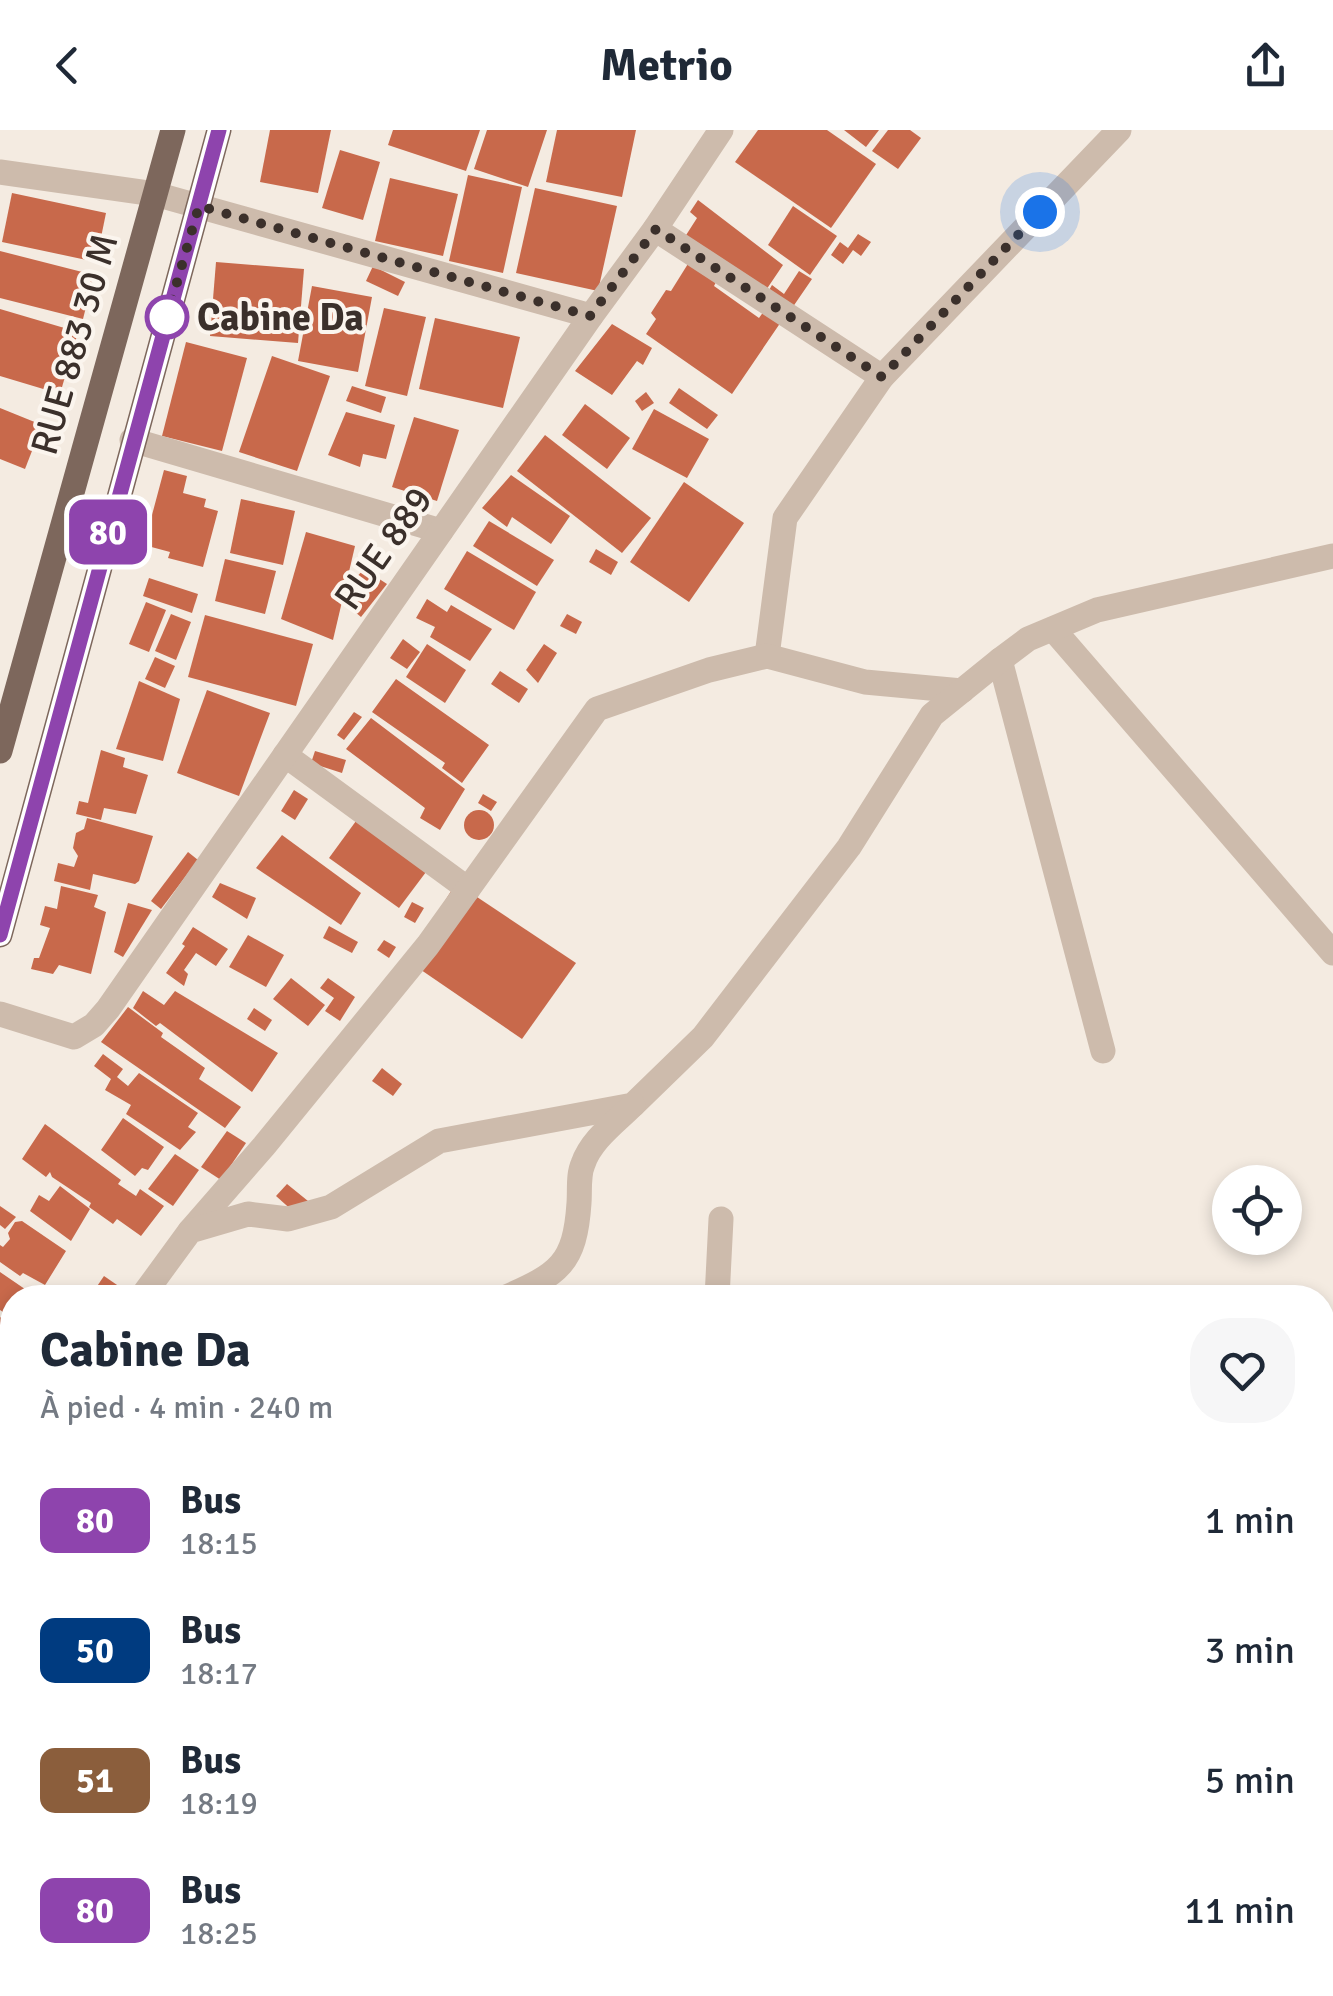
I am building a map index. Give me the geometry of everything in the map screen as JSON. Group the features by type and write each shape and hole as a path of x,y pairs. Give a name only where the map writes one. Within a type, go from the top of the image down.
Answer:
{"main road":[{"name":"RUE 883 30 M","path":"0,751 173,130"},
{"path":"0,935 219,130"}],"street":[{"name":"RUE 889","path":"0,1014 74,1037 94,1026 108,1009 590,316 656,229 721,130"},
{"path":"767,656 785,518 882,377 1120,130"},
{"path":"0,172 154,194 590,316"},
{"path":"656,229 882,377"},
{"path":"132,440 441,531"},
{"path":"529,1285 554,1272 570,1254 577,1234 581,1168 591,1147 704,1037 848,847 932,715 1028,639 1097,610 1333,556"},
{"path":"1053,629 1333,953"},
{"path":"150,1285 190,1230 390,991 596,709 709,670 767,656 865,682 962,691"},
{"path":"1000,660 1104,1052"},
{"path":"285,756 468,889"},
{"path":"190,1230 248,1214 288,1219 331,1207 439,1140 633,1106"},
{"path":"718,1285 721,1219"}],"building":[{"path":"270,130 331,130 318,193 260,182"},
{"path":"393,130 480,130 466,171 388,145"},
{"path":"487,130 547,130 528,187 474,169"},
{"path":"557,130 636,130 622,197 546,182"},
{"path":"758,130 827,130 876,164 831,228 735,162"},
{"path":"844,130 879,130 866,147"},
{"path":"888,130 910,130 921,138 898,169 872,151"},
{"path":"340,150 380,162 363,220 322,208"},
{"path":"468,175 522,187 503,273 449,261"},
{"path":"390,178 458,194 443,256 375,241"},
{"path":"535,188 617,206 598,291 516,273"},
{"path":"12,193 106,213 96,262 2,242"},
{"path":"698,200 783,265 762,296 681,243 697,218 690,212"},
{"path":"793,206 837,236 810,275 768,245"},
{"path":"858,234 871,242 861,256 853,250 843,264 831,255 840,242 848,248"},
{"path":"0,251 94,275 83,319 0,298"},
{"path":"691,259 717,280 714,286 759,318 769,304 785,316 732,394 646,334 656,319 651,313"},
{"path":"216,262 304,269 298,343 210,336"},
{"path":"373,266 405,282 398,296 366,281"},
{"path":"799,271 812,279 788,314 764,299 772,285 784,294"},
{"path":"312,286 372,297 358,372 298,361"},
{"path":"384,308 426,317 407,396 365,386"},
{"path":"0,309 78,332 60,394 0,376"},
{"path":"435,318 520,337 503,408 419,389"},
{"path":"612,324 652,348 643,365 637,361 612,395 575,371"},
{"path":"186,342 247,358 222,451 162,436"},
{"path":"272,356 330,376 297,471 239,452"},
{"path":"352,386 386,397 381,413 346,401"},
{"path":"679,388 718,415 707,429 669,403"},
{"path":"646,392 654,403 642,411 635,401"},
{"path":"585,404 630,438 607,469 562,435"},
{"path":"0,408 42,425 25,469 0,459"},
{"path":"654,409 709,439 687,478 632,449"},
{"path":"346,412 395,425 386,459 363,454 360,467 328,455"},
{"path":"414,417 459,430 437,501 392,487"},
{"path":"545,435 651,518 622,553 517,471"},
{"path":"164,470 187,476 183,493 206,499 204,507 218,511 203,567 168,558 170,552 144,545"},
{"path":"511,475 570,516 551,544 512,517 507,527 482,508"},
{"path":"684,482 744,523 689,602 630,562"},
{"path":"241,499 295,511 283,565 230,553"},
{"path":"489,521 554,560 537,586 473,546"},
{"path":"306,532 355,546 333,640 281,619"},
{"path":"596,549 618,562 611,575 589,562"},
{"path":"467,551 536,592 514,630 444,589"},
{"path":"225,559 276,571 265,614 215,601"},
{"path":"364,569 387,584 361,617 342,601"},
{"path":"149,578 198,594 192,613 143,596"},
{"path":"427,599 447,612 451,605 492,629 470,661 430,637 435,627 416,618"},
{"path":"146,602 166,610 149,652 129,644"},
{"path":"171,614 191,622 176,660 155,651"},
{"path":"567,614 582,622 576,634 560,626"},
{"path":"205,615 313,644 296,706 188,677"},
{"path":"403,639 420,652 407,669 390,658"},
{"path":"427,644 466,670 445,703 406,677"},
{"path":"544,644 557,653 538,683 526,670"},
{"path":"155,657 175,666 165,688 145,679"},
{"path":"500,671 528,689 519,703 491,684"},
{"path":"396,679 489,745 462,783 442,768 445,763 372,712"},
{"path":"139,681 180,699 163,761 116,749"},
{"path":"207,690 270,713 239,796 177,773"},
{"path":"354,712 362,717 344,740 337,735"},
{"path":"371,718 465,789 440,830 420,818 425,808 346,749"},
{"path":"101,750 125,758 123,767 148,775 136,814 104,808 101,820 76,814 79,801 88,803"},
{"path":"315,751 346,760 342,773 311,763"},
{"path":"294,790 308,799 295,820 281,811"},
{"path":"483,794 497,802 491,811 478,803"},
{"path":"479,810 489,815 494,825 489,835 479,840 469,835 464,825 469,815"},
{"path":"87,818 153,836 139,881 135,884 93,874 90,890 54,881 58,863 74,867 78,856 73,848 76,833 84,829"},
{"path":"356,821 426,872 399,908 329,858"},
{"path":"282,835 361,893 341,925 256,868"},
{"path":"188,852 198,860 161,909 151,901"},
{"path":"220,883 256,898 247,919 212,897"},
{"path":"456,883 576,963 522,1039 408,961"},
{"path":"61,886 98,895 94,907 106,912 91,974 59,965 53,974 31,969 50,928 40,925 45,906 57,909"},
{"path":"412,902 424,908 415,923 404,917"},
{"path":"128,903 152,910 123,957 114,952"},
{"path":"329,926 358,942 352,953 323,938"},
{"path":"193,927 228,949 216,966 196,953 184,970 188,974 184,986 166,973"},
{"path":"248,935 284,955 266,987 229,967"},
{"path":"384,940 396,947 389,958 377,950"},
{"path":"291,978 325,1005 308,1026 273,999"},
{"path":"328,978 355,997 340,1021 325,1011 334,998 320,988"},
{"path":"143,991 164,1005 175,991 278,1053 252,1092 160,1023 156,1026 133,1008"},
{"path":"128,1007 163,1033 161,1037 205,1068 199,1079 241,1107 225,1128 101,1042"},
{"path":"254,1008 272,1020 265,1031 247,1019"},
{"path":"103,1054 123,1069 117,1077 128,1086 139,1073 198,1113 188,1127 196,1132 180,1150 126,1114 131,1105 105,1090 111,1079 94,1066"},
{"path":"382,1068 402,1084 393,1096 372,1081"},
{"path":"123,1118 164,1147 148,1170 142,1168 135,1176 101,1150"},
{"path":"45,1124 121,1180 118,1184 136,1196 140,1189 164,1206 141,1236 117,1219 113,1224 50,1172 46,1177 22,1159"},
{"path":"227,1131 246,1143 221,1180 201,1167"},
{"path":"175,1154 199,1170 173,1206 148,1189"},
{"path":"287,1184 308,1201 295,1213 276,1196"},
{"path":"60,1186 90,1209 71,1241 30,1211 39,1195 49,1201"},
{"path":"0,1206 16,1217 5,1229 0,1225"},
{"path":"22,1221 66,1251 45,1285 23,1273 20,1276 0,1262 0,1245 3,1247 10,1239 8,1233 15,1222"},
{"path":"0,1272 19,1285 0,1285"},
{"path":"104,1276 117,1285 98,1285"}],"bus line":[{"name":"80","path":"0,935 219,130"}],"place":[{"name":"Cabine Da","path":"167,317"}],"route":[{"path":"167,317 199,206 590,316 656,229 882,377 1040,212"}]}
